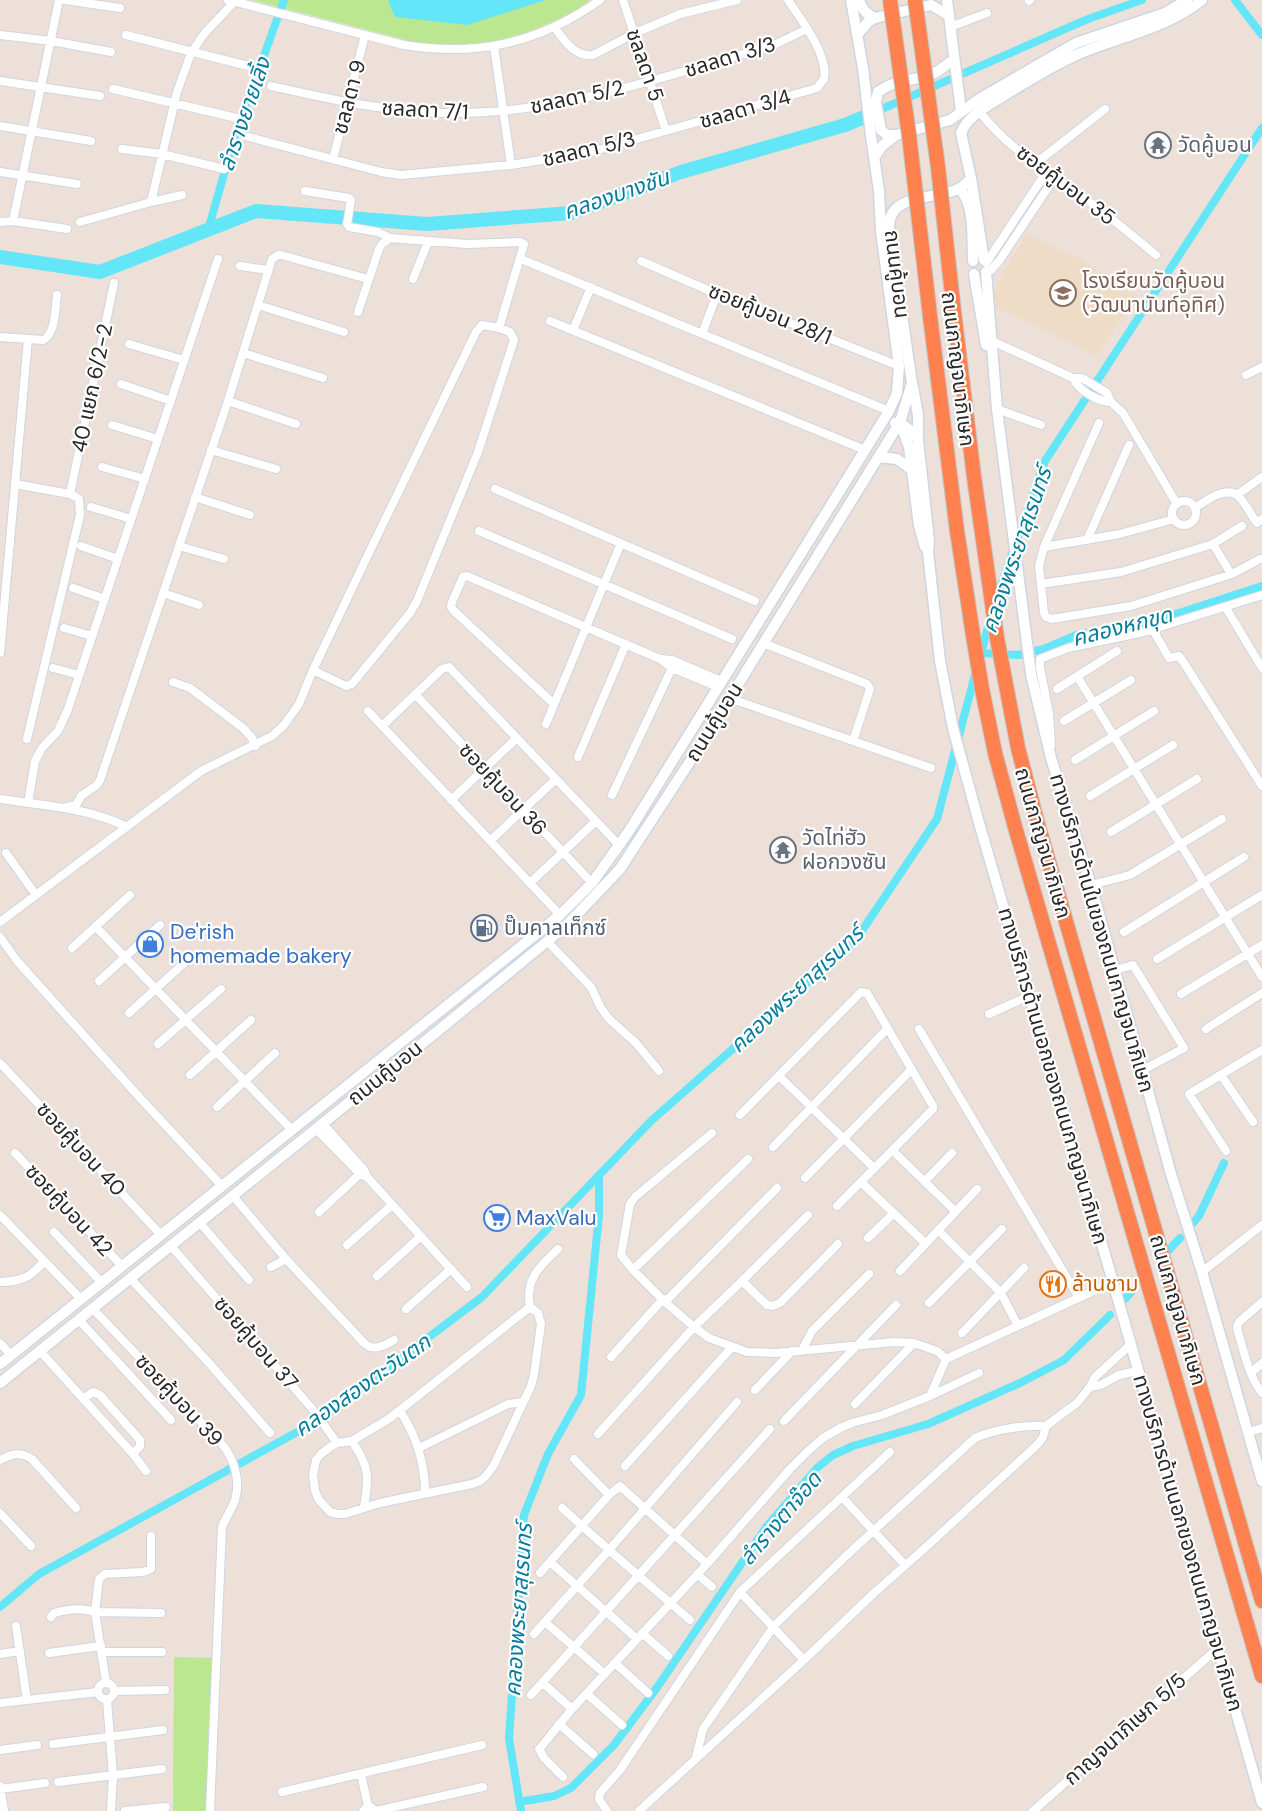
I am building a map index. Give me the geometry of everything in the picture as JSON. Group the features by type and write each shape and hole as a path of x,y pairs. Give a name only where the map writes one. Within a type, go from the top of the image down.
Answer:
{"highway":[{"name":"ถนนกาญจนาภิเษก","path":"890,0 908,124 957,531 982,689 995,753 1262,1676"},
{"name":"ถนนกาญจนาภิเษก","path":"915,0 936,146 954,312 992,605 1018,748 1036,821 1262,1601"}],"main road":[{"path":"851,0 863,68 872,103 874,158"},
{"path":"859,0 862,9 875,18"},
{"path":"947,0 960,106"},
{"path":"874,126 883,134 896,135 950,120 960,106 978,99 1076,43 1165,13 1187,0"},
{"path":"961,133 966,123 980,112 1042,72 1098,47 1174,19 1202,0"},
{"path":"858,34 868,22 875,18 932,2 948,15"},
{"path":"872,103 878,92 892,84 930,75 954,59"},
{"path":"863,68 876,83 892,84"},
{"path":"950,120 961,133 971,178 960,189"},
{"path":"874,158 882,146 896,135"},
{"name":"ถนนคู้บอน","path":"0,1364 560,915 591,883 619,846 878,429 899,386 899,366 874,158"},
{"name":"ทางบริการด้านในของถนนกาญจนาภิเษก","path":"971,178 1030,674 1051,758 1091,885 1171,1174 1202,1272 1262,1481"},
{"name":"ถนนคู้บอน","path":"0,1383 567,925 620,869 663,805 900,422 912,384 889,226 890,216 899,205 960,189"},
{"name":"ทางบริการด้านในของถนนกาญจนาภิเษก","path":"960,189 965,194 969,206 982,264 980,276 974,274 993,374"},
{"path":"879,191 899,205"},
{"path":"912,384 918,415 918,440"},
{"name":"ทางบริการด้านนอกของถนนกาญจนาภิเษก","path":"891,406 900,422 909,447 919,526 928,552"},
{"path":"878,429 900,422"},
{"name":"ทางบริการด้านนอกของถนนกาญจนาภิเษก","path":"900,422 918,440 940,661 953,728 1262,1803"},
{"path":"879,457 897,459 912,470"},
{"path":"469,989 477,998"}],"street":[{"path":"13,221 59,0"},
{"path":"65,0 120,8"},
{"path":"151,202 174,103 191,53 233,0 404,45 462,49 494,46 539,34 576,17 600,0"},
{"name":"ชลลดา 5","path":"623,0 666,131"},
{"path":"555,28 572,49 585,56 600,52 633,34 680,14 737,0"},
{"path":"788,0 807,29"},
{"path":"950,27 987,14"},
{"name":"ชลลดา 3/3","path":"650,80 767,47 807,29"},
{"name":"ชลลดา 3/4","path":"666,131 817,88 823,83 825,66 807,29"},
{"path":"0,35 111,52"},
{"path":"126,35 256,68"},
{"name":"ชลลดา 9","path":"333,159 365,35"},
{"path":"494,46 512,165"},
{"name":"ชลลดา 5/2","path":"503,112 585,99 650,80"},
{"path":"0,81 100,96"},
{"name":"ชลลดา 7/1","path":"271,86 348,103 409,112 503,112"},
{"path":"113,89 237,118"},
{"path":"1036,163 1104,109"},
{"name":"ซอยคู้บอน 35","path":"980,112 994,130 1111,218 1156,255"},
{"path":"0,126 91,141"},
{"name":"ชลลดา 5/3","path":"249,136 381,172 401,175 512,165 591,152 666,131"},
{"path":"122,149 162,154 224,169"},
{"path":"1047,171 982,264 991,270 999,261 1055,177"},
{"path":"0,172 77,184"},
{"path":"305,191 349,198 351,200 347,224 378,232 390,238 467,244 520,242 524,245 499,328"},
{"path":"80,222 182,195"},
{"path":"0,222 13,221 67,229"},
{"path":"358,312 382,244 390,238"},
{"path":"413,279 428,242"},
{"path":"64,808 76,804 81,796 97,785 100,780 228,401 272,259 281,255 368,279"},
{"path":"28,803 35,761 42,748 58,731 68,709 218,258"},
{"path":"520,260 702,334 891,406"},
{"name":"ซอยคู้บอน 28/1","path":"641,261 717,294 899,366"},
{"path":"240,266 268,270"},
{"name":"40 แยก 6/2-2","path":"70,494 114,283"},
{"path":"573,330 591,287"},
{"path":"702,334 717,294"},
{"path":"0,337 43,340 49,337 57,295"},
{"path":"258,305 344,332"},
{"path":"550,321 865,450"},
{"path":"0,922 201,771 255,746 272,736 284,725 299,704 313,670 478,328 482,325 499,328 512,334 514,340 478,452 410,613 352,684 346,686 313,670"},
{"path":"0,652 28,339"},
{"path":"992,341 1073,378 1077,386 1102,401 1111,402 1124,416 1177,504"},
{"path":"129,344 184,360"},
{"path":"243,353 323,378"},
{"path":"1246,375 1262,367"},
{"path":"121,384 171,401"},
{"path":"228,401 296,424"},
{"path":"997,409 1041,425"},
{"path":"1099,423 1044,547 1039,566 1046,617 1052,619 1131,606 1231,574 1260,559"},
{"path":"112,425 158,439"},
{"path":"1087,540 1129,445"},
{"path":"211,450 276,469"},
{"path":"102,467 145,479"},
{"path":"1237,495 1262,477"},
{"path":"15,484 70,494 80,499 80,515 27,739"},
{"path":"495,489 755,601"},
{"path":"1195,508 1218,494 1237,495 1259,521 1262,531"},
{"path":"195,497 250,515"},
{"path":"1186,502 1195,508 1196,515 1189,524 1182,525 1174,519 1172,513 1177,504 1186,502"},
{"path":"91,507 131,519"},
{"path":"1044,547 1119,534 1174,519"},
{"path":"1041,584 1121,572 1213,544 1242,526"},
{"path":"479,531 732,639"},
{"path":"546,724 621,543"},
{"path":"1213,544 1231,574"},
{"path":"81,546 118,558"},
{"path":"179,546 224,559"},
{"path":"554,704 451,608 462,579 467,576 660,659 672,668 719,684"},
{"path":"73,588 105,599"},
{"path":"164,594 199,605"},
{"path":"1051,758 1050,721 1039,660 1068,648 1153,630 1262,595"},
{"path":"1226,608 1262,668"},
{"path":"64,628 92,636"},
{"path":"1153,630 1169,658 1179,656 1184,663 1262,786"},
{"path":"578,757 626,644"},
{"path":"763,644 867,684 870,689 852,741"},
{"path":"1057,689 1117,651"},
{"path":"660,659 672,660 719,684"},
{"path":"382,726 442,669 449,667 619,846"},
{"path":"53,668 79,675"},
{"path":"612,795 672,668"},
{"path":"1077,676 1262,977"},
{"path":"1064,721 1131,680"},
{"path":"173,682 190,688 243,728 252,738 255,746"},
{"name":"ซอยคู้บอน 36","path":"415,694 591,883"},
{"path":"729,698 931,768"},
{"path":"368,711 560,915"},
{"path":"1075,760 1154,711"},
{"path":"451,800 517,738"},
{"path":"1090,796 1173,745"},
{"path":"490,841 556,779"},
{"path":"1111,832 1197,779"},
{"path":"0,799 64,808 109,819 127,827"},
{"path":"1091,885 1130,874 1222,819"},
{"path":"530,883 596,821"},
{"path":"6,853 36,896"},
{"path":"1124,932 1244,857"},
{"path":"72,948 130,895"},
{"path":"1157,959 1262,895"},
{"path":"99,981 160,925"},
{"path":"96,927 292,1130"},
{"path":"0,937 18,962 222,1186"},
{"path":"547,941 591,987 609,1019 636,1043 659,1071"},
{"path":"1181,994 1262,945"},
{"path":"129,1013 192,956"},
{"path":"1115,970 1134,965 1184,1048 1143,1070"},
{"path":"158,1044 221,989"},
{"path":"740,1115 861,993 866,992 933,1109 837,1206"},
{"path":"1206,1029 1262,993"},
{"path":"989,1014 1029,996"},
{"path":"190,1075 250,1020"},
{"path":"772,1147 887,1029"},
{"path":"919,1029 1079,1298"},
{"path":"217,1107 275,1053"},
{"path":"1226,1151 1189,1094 1261,1053"},
{"name":"ซอยคู้บอน 40","path":"0,1063 161,1235"},
{"path":"805,1178 912,1069"},
{"path":"1221,1075 1252,1122"},
{"path":"778,1076 874,1168"},
{"path":"319,1126 467,1287"},
{"path":"712,1133 634,1197 630,1204 621,1253 633,1270 664,1300 709,1338 747,1352 776,1353 894,1342 914,1343 937,1351 946,1359"},
{"path":"892,1150 955,1211"},
{"name":"ซอยคู้บอน 42","path":"15,1153 122,1266"},
{"path":"925,1181 952,1153"},
{"path":"633,1270 748,1159"},
{"path":"319,1212 364,1174"},
{"path":"861,1182 925,1243"},
{"path":"610,1357 777,1188"},
{"path":"900,1271 977,1189"},
{"path":"233,1196 286,1258 369,1347 379,1347 394,1340"},
{"path":"347,1245 393,1205"},
{"path":"868,1238 894,1213"},
{"path":"0,1215 81,1299"},
{"path":"598,1434 694,1327 808,1215"},
{"path":"200,1222 249,1280"},
{"path":"1202,1272 1262,1225"},
{"path":"929,1303 1002,1229"},
{"path":"938,1230 1001,1293 1018,1326"},
{"path":"54,1232 102,1282"},
{"path":"377,1276 421,1236"},
{"path":"742,1281 767,1305 780,1303 838,1244"},
{"name":"ซอยคู้บอน 37","path":"171,1246 315,1412 337,1443"},
{"path":"530,1307 400,1411 352,1442 337,1443 321,1454 316,1460 313,1475 315,1491 319,1500 330,1512 345,1514 364,1507 472,1484 486,1476 501,1453 534,1375 541,1324 538,1312 530,1307 528,1294 530,1283 540,1268 558,1249"},
{"path":"271,1268 286,1258"},
{"path":"0,1282 23,1280 37,1271 44,1261"},
{"path":"962,1333 1024,1268"},
{"path":"406,1309 451,1269"},
{"path":"802,1350 812,1331 869,1274"},
{"path":"130,1278 270,1433"},
{"path":"930,1396 946,1359 1113,1282"},
{"path":"1262,1302 1237,1326 1251,1372 1262,1393"},
{"path":"784,1421 896,1305"},
{"name":"ซอยคู้บอน 39","path":"93,1309 222,1444 231,1457 237,1476 235,1500 222,1527 210,1811"},
{"path":"79,1320 171,1420"},
{"path":"0,1343 11,1355"},
{"path":"855,1404 914,1343"},
{"path":"696,1757 703,1729 774,1626 847,1555 975,1438 996,1431 1046,1426 1077,1403 1095,1377 1130,1345"},
{"path":"626,1466 732,1347"},
{"path":"40,1351 146,1471"},
{"path":"755,1390 792,1351"},
{"path":"1113,1361 1119,1375"},
{"path":"1251,1372 1262,1363"},
{"path":"1090,1387 1101,1385 1119,1375 1137,1371"},
{"path":"563,1777 544,1758 539,1749 572,1709 698,1574 790,1469 823,1438 852,1423 882,1415 979,1373"},
{"path":"83,1399 93,1392 100,1395 140,1440 141,1446 133,1454"},
{"path":"419,1448 508,1404 523,1402"},
{"path":"534,1634 737,1402"},
{"path":"400,1411 419,1448 425,1493"},
{"path":"639,1811 1038,1444 1044,1437 1046,1426"},
{"path":"1249,1432 1262,1428"},
{"path":"531,1695 770,1429"},
{"path":"352,1442 364,1459 367,1468 364,1507"},
{"path":"607,1811 599,1799 600,1793 620,1770 740,1592 890,1452"},
{"path":"0,1460 17,1454 26,1455 76,1508"},
{"path":"574,1459 609,1495"},
{"path":"540,1573 609,1495 620,1486 707,1564"},
{"path":"842,1497 905,1565"},
{"path":"562,1508 690,1620"},
{"path":"0,1513 30,1546"},
{"path":"106,1683 96,1612 99,1579 105,1574 144,1572 150,1569 151,1536"},
{"path":"550,1562 607,1611 668,1656"},
{"path":"698,1574 712,1587"},
{"path":"740,1592 804,1660"},
{"path":"51,1617 54,1612 85,1608 96,1612 161,1613"},
{"path":"545,1622 605,1674"},
{"path":"16,1626 27,1700"},
{"name":"กาญจนาภิเษก 5/5","path":"1033,1811 1218,1648"},
{"path":"50,1653 101,1649 162,1652"},
{"path":"0,1654 20,1651"},
{"path":"615,1663 648,1693"},
{"path":"106,1683 112,1685 115,1690 113,1697 107,1700 101,1698 98,1692 100,1685 106,1683"},
{"path":"543,1683 572,1709"},
{"path":"115,1690 165,1690"},
{"path":"0,1703 98,1692"},
{"path":"587,1694 622,1725"},
{"path":"107,1700 113,1776 111,1811"},
{"path":"559,1724 593,1754"},
{"path":"53,1744 163,1730"},
{"path":"0,1750 37,1745"},
{"path":"282,1792 482,1745"},
{"path":"58,1782 162,1769"},
{"path":"361,1773 366,1809 371,1807 376,1811 483,1787"},
{"path":"0,1789 45,1783"},
{"path":"0,1784 4,1811"},
{"path":"125,1811 166,1807"}],"shaded area":[{"name":"โรงเรียนวัดคู้บอน (วัฒนานันท์อุทิศ)","path":"1026,234 1081,259 1136,296 1097,356 996,307 993,291"}],"green space":[{"path":"252,0 590,0 569,15 525,33 471,47 433,47"},
{"path":"174,1657 215,1658 206,1811 173,1811"}],"water":[{"path":"388,0 546,0 467,25 395,17"}],"waterway":[{"name":"ลำรางยายเลิ้ง","path":"208,230 235,136 284,0"},
{"name":"คลองบางชัน","path":"875,112 1088,19 1142,0"},
{"name":"คลองพระยาสุเรนทร์","path":"1235,0 1262,35"},
{"name":"คลองบางชัน","path":"0,257 100,272 256,211 427,224 571,213 681,172 845,125 869,115"},
{"name":"คลองพระยาสุเรนทร์","path":"995,602 1045,461 1262,128"},
{"name":"คลองหกขุด","path":"981,653 1018,655 1044,649 1079,634 1139,626 1262,586"},
{"name":"คลองพระยาสุเรนทร์","path":"980,657 991,616"},
{"name":"คลองสองตะวันตก","path":"0,1607 39,1574 319,1420 482,1297 651,1121 855,941 937,819 976,671"},
{"name":"ลำรางตาจ๊อด","path":"1193,1223 1199,1216 1224,1163"},
{"name":"คลองพระยาสุเรนทร์","path":"521,1811 509,1739 524,1515 548,1454 581,1395 599,1215 599,1175"},
{"name":"ลำรางตาจ๊อด","path":"1168,1251 1180,1238"},
{"name":"ลำรางตาจ๊อด","path":"1122,1302 1133,1290"},
{"name":"ลำรางตาจ๊อด","path":"519,1802 554,1796 571,1788 614,1745 656,1689 767,1526 817,1468 833,1455 853,1446 928,1424 1022,1382 1064,1360 1110,1315"}],"place":[{"name":"วัดคู้บอน","path":"1158,145"},
{"name":"โรงเรียนวัดคู้บอน (วัฒนานันท์อุทิศ)","path":"1063,293"},
{"name":"วัดไท่ฮัว ฝอกวงซัน","path":"783,850"},
{"name":"ปั๊มคาลเท็กซ์","path":"484,928"},
{"name":"De'rish homemade bakery","path":"150,944"},
{"name":"MaxValu","path":"497,1218"},
{"name":"ล้านชาม","path":"1053,1284"}]}
